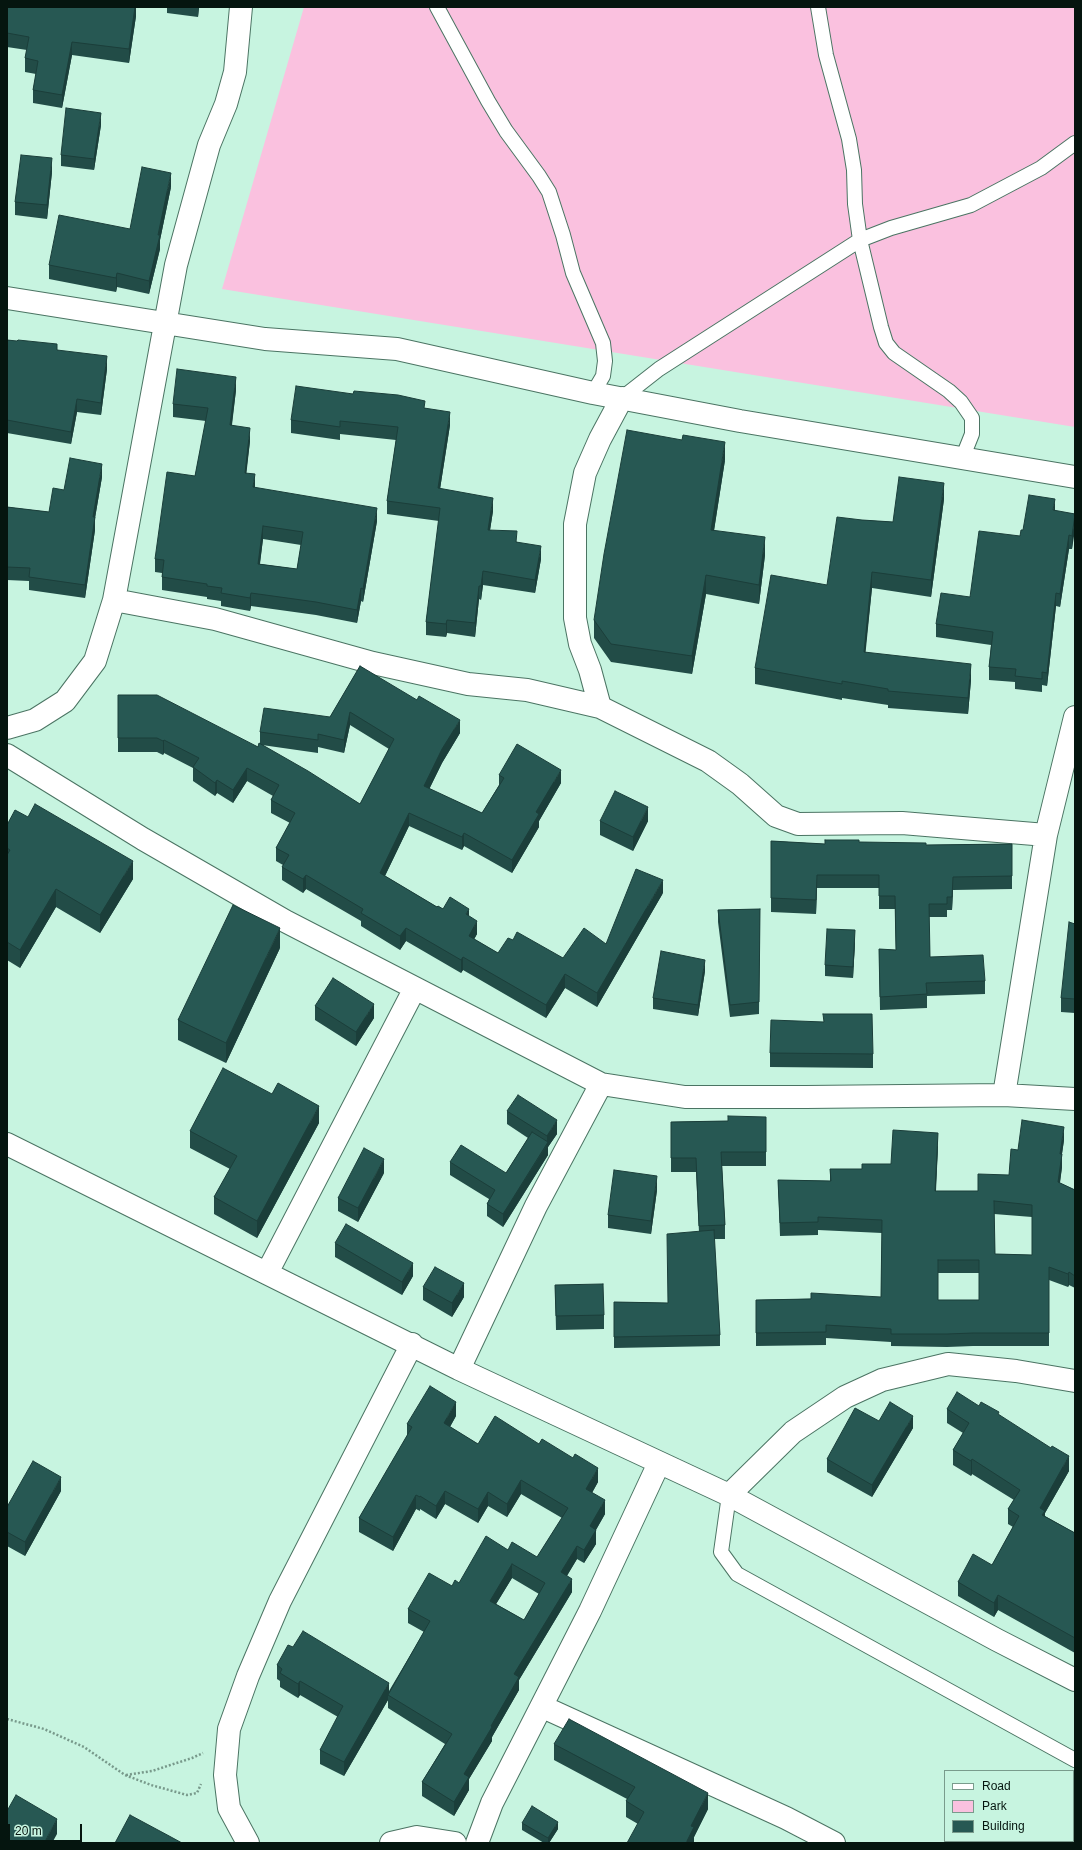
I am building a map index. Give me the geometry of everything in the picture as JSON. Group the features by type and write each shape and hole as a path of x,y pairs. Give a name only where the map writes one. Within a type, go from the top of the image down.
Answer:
{"street":[{"path":"7,728 35,720 65,701 95,660 114,600 176,265 194,195 209,145 226,104 235,72 241,7"},
{"path":"7,298 264,340 397,349 593,393 740,421 1075,478"},
{"path":"600,707 590,670 580,644 575,618 575,524 585,473 600,438 622,398"},
{"path":"114,600 215,619 373,663 468,684 527,690 600,707 708,760 740,784 776,816 798,824 902,823 1046,835"},
{"path":"1004,1095 1046,835 1075,717"},
{"path":"7,755 143,839 285,921 601,1084 685,1097 1004,1095 1075,1099"},
{"path":"267,1273 415,988"},
{"path":"459,1369 536,1206 601,1084"},
{"path":"7,1144 412,1344 459,1369 728,1495 997,1640 1075,1680"},
{"path":"248,1843 229,1808 225,1775 230,1728 248,1676 280,1601 412,1344"},
{"path":"728,1495 793,1432 845,1397 882,1380 948,1364 1016,1371 1075,1381"},
{"path":"477,1843 492,1803 543,1707 587,1618 659,1463"},
{"path":"543,1707 786,1818 834,1843"},
{"path":"392,1843 417,1837 456,1843"}],"lane":[{"path":"437,7 506,131 549,192 563,235 573,273 603,343 605,361 603,376 593,393"},
{"path":"818,7 826,55 849,139 854,170 855,204 860,240 868,278 886,343 894,353 949,391 961,402 972,418 972,434 962,459"},
{"path":"622,398 659,369 793,284 837,253 860,240 891,228 970,205 1041,168 1075,143"},
{"path":"728,1495 721,1552 737,1574 1075,1760"}],"path":[{"path":"7,1719 44,1729 84,1747 125,1776 151,1785 187,1795 198,1793 202,1780"},
{"path":"125,1776 185,1760 210,1749"}],"green space":[{"path":"304,7 1075,7 1075,427 222,289"}],"building":[{"path":"7,7 135,7 129,49 72,42 62,95 33,90 38,61 25,58 29,37 7,33"},
{"path":"66,108 101,113 94,159 61,155"},
{"path":"21,155 52,158 47,205 15,202"},
{"path":"142,167 171,173 158,235 160,235 149,281 117,273 116,278 49,265 59,215 130,229"},
{"path":"7,340 57,344 57,350 107,356 101,403 77,399 71,432 7,420"},
{"path":"177,369 236,377 230,425 250,428 245,473 255,474 253,487 377,508 363,589 361,588 357,610 316,602 251,593 250,598 221,593 222,588 207,586 207,584 162,577 164,560 155,559 167,472 195,476 208,408 173,404","holes":["263,526 303,532 297,569 258,564"]},
{"path":"296,386 353,394 354,391 398,395 425,401 424,408 450,412 438,488 493,498 488,530 517,531 516,542 541,546 535,580 483,571 481,586 479,586 475,623 447,620 446,624 426,622 440,508 387,501 398,427 340,421 340,427 291,420"},
{"path":"627,430 682,440 683,435 725,442 711,530 765,537 759,585 706,575 692,656 611,644 594,620 604,554"},
{"path":"70,458 102,464 93,517 95,517 85,585 29,577 30,568 7,567 7,507 49,512 53,488 64,490"},
{"path":"899,477 944,483 931,580 872,572 864,652 971,664 968,698 888,691 888,689 842,681 842,684 755,668 771,575 827,585 837,517 893,522"},
{"path":"1029,495 1055,499 1053,510 1075,514 1072,536 1069,535 1060,594 1056,593 1047,673 1042,672 1042,679 1015,676 1016,669 989,667 993,632 936,624 941,593 970,597 979,531 1020,536 1021,530 1023,530"},
{"path":"360,666 417,700 419,696 460,720 442,749 424,786 482,813 504,778 499,775 517,744 561,770 536,812 539,814 512,860 464,833 462,837 409,813 380,873 437,907 438,906 443,909 450,897 469,909 466,914 477,921 469,936 498,953 508,938 513,940 517,932 563,958 584,928 606,944 636,869 663,880 597,993 565,974 546,1005 463,957 461,960 406,928 400,936 361,913 363,909 306,875 303,879 282,867 289,855 276,848 295,813 271,800 279,785 247,768 233,790 217,780 215,783 193,767 199,758 164,740 163,741 157,738 118,738 118,695 157,695 258,747 259,743 308,771 360,804 394,739 350,712 344,740 318,734 318,740 260,732 264,708 330,717"},
{"path":"615,791 648,807 633,837 600,821"},
{"path":"35,804 133,861 100,915 56,889 20,950 7,942 7,855 10,850 7,848 7,825 15,810 28,817"},
{"path":"825,840 926,843 926,845 1012,844 1012,876 953,877 952,897 947,897 947,904 929,904 930,957 983,955 985,981 926,983 927,994 880,997 879,949 896,950 895,896 879,896 879,875 817,875 816,900 771,898 771,841 825,844"},
{"path":"233,905 280,928 226,1043 178,1020"},
{"path":"760,909 759,1002 730,1005 718,910"},
{"path":"1069,922 1075,924 1075,999 1061,998"},
{"path":"827,929 855,930 853,967 825,965"},
{"path":"661,951 705,960 698,1005 653,998"},
{"path":"333,978 374,1004 356,1032 315,1006"},
{"path":"823,1014 872,1014 873,1054 770,1053 771,1020 824,1022"},
{"path":"223,1068 272,1094 278,1083 319,1106 257,1221 214,1197 237,1156 190,1131"},
{"path":"518,1095 557,1120 547,1136 507,1111"},
{"path":"728,1116 766,1117 766,1152 721,1152 725,1225 699,1226 696,1158 671,1158 671,1122 728,1121"},
{"path":"1022,1120 1064,1127 1058,1182 1075,1190 1075,1276 1069,1272 1068,1274 1049,1267 1049,1333 891,1334 891,1329 826,1325 826,1332 756,1333 756,1300 811,1299 811,1293 881,1297 882,1220 818,1217 818,1222 780,1223 778,1180 831,1181 830,1169 862,1169 862,1164 891,1164 893,1130 938,1133 935,1191 978,1191 978,1174 1009,1175 1011,1149 1018,1150","holes":["994,1201 1032,1205 1032,1255 995,1254","938,1260 979,1260 979,1300 938,1300"]},
{"path":"532,1132 548,1142 503,1214 487,1204 495,1190 450,1162 461,1145 506,1173"},
{"path":"364,1148 384,1159 358,1208 338,1198"},
{"path":"614,1170 657,1176 651,1221 608,1215"},
{"path":"346,1224 413,1263 402,1282 335,1243"},
{"path":"714,1230 720,1335 614,1337 614,1302 668,1303 667,1234"},
{"path":"435,1267 464,1283 452,1303 423,1287"},
{"path":"603,1284 604,1315 556,1316 555,1285"},
{"path":"430,1386 456,1402 444,1423 478,1444 495,1416 539,1444 542,1439 573,1458 575,1454 598,1468 586,1489 605,1500 590,1526 596,1530 584,1550 577,1546 561,1572 572,1579 514,1674 519,1677 464,1774 469,1777 454,1802 422,1782 452,1734 388,1695 430,1621 408,1609 429,1573 452,1586 455,1580 459,1583 486,1536 508,1550 512,1542 537,1557 568,1508 521,1480 507,1504 488,1492 478,1509 445,1491 436,1506 416,1495 393,1537 359,1518 412,1427 407,1424","holes":["512,1564 545,1583 524,1620 490,1601"]},
{"path":"957,1392 979,1406 981,1402 999,1412 998,1414 1051,1448 1052,1446 1069,1456 1040,1508 1045,1511 1042,1515 1075,1533 1075,1638 998,1595 994,1603 958,1582 973,1554 992,1565 1019,1516 1008,1509 1020,1490 972,1459 971,1461 953,1450 969,1423 947,1409"},
{"path":"890,1402 913,1416 872,1485 827,1459 855,1408 879,1421"},
{"path":"33,1461 61,1477 25,1542 7,1532 7,1507"},
{"path":"303,1631 389,1683 344,1762 320,1750 343,1706 300,1681 298,1684 280,1673 282,1669 277,1665 288,1645 293,1647"},
{"path":"569,1719 708,1793 691,1826 694,1827 686,1843 627,1843 644,1812 626,1801 635,1787 554,1744"},
{"path":"16,1795 57,1819 44,1843 7,1843 7,1811"},
{"path":"532,1806 558,1822 548,1838 522,1823"},
{"path":"130,1815 171,1837 182,1843 115,1843"}]}
